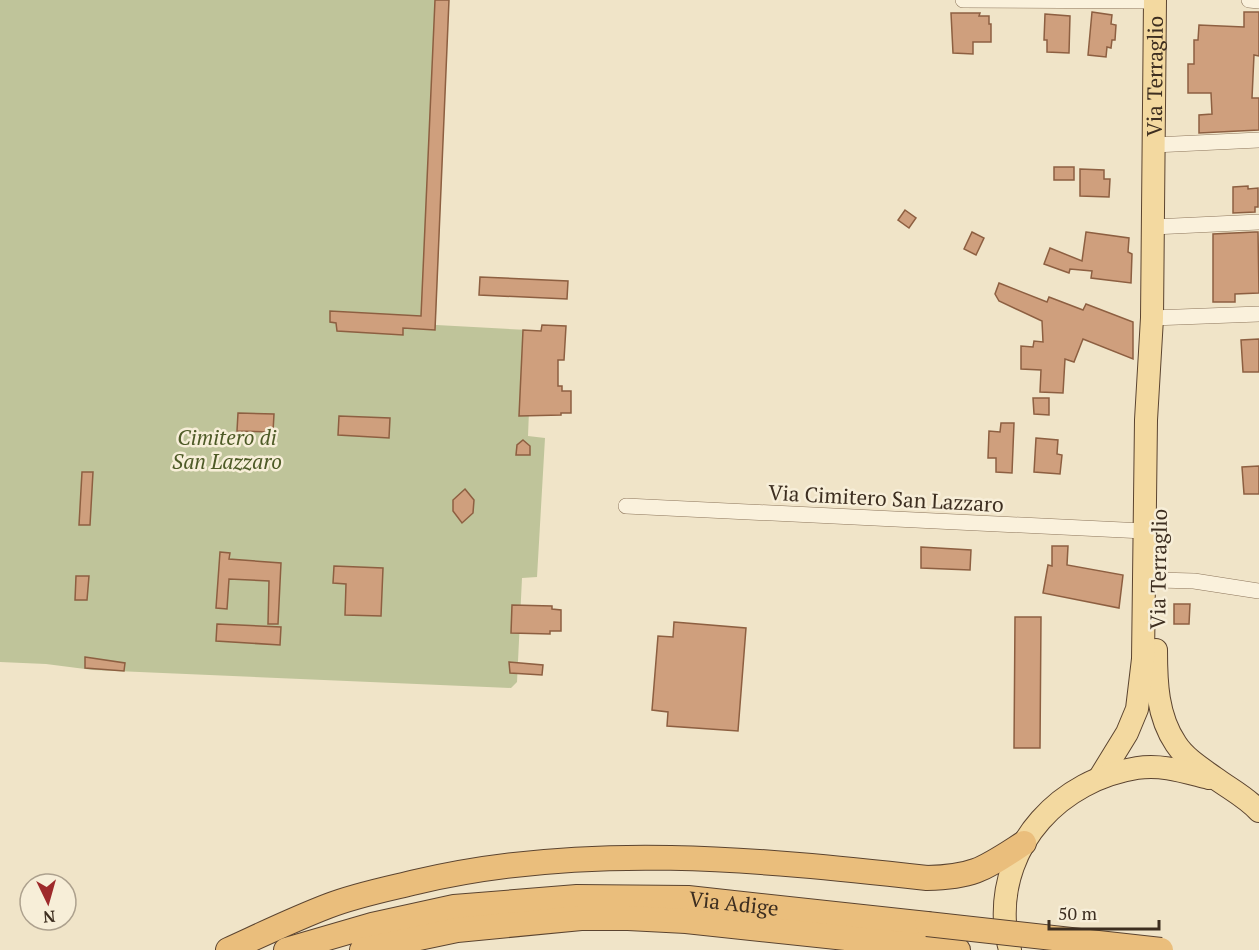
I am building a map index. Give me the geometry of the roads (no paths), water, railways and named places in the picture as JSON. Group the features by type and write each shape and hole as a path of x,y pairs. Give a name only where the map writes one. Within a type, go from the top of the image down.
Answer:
{"highway":[{"path":"228,950 329,906 404,885 499,865 594,858 674,856 825,866 941,878 963,876 983,869 1024,843"},
{"name":"Via Adige","path":"286,950 372,925 454,908 578,897 688,898 926,935 958,950"},
{"name":"Via Adige","path":"362,950 457,930 581,918 686,921 1161,950"}],"main road":[{"name":"Via Terraglio","path":"1100,777 1127,733 1137,709 1143,659 1146,420 1152,326 1155,0"},
{"name":"Via Terraglio","path":"1152,326 1159,420 1157,691 1162,715 1176,745 1194,763 1246,798 1259,811"},
{"name":"Via Terraglio","path":"1010,950 1005,923 1007,888 1017,857 1038,822 1064,797 1100,777 1138,768 1172,768 1219,781"}],"street":[{"path":"963,0 1155,0"},
{"path":"1249,0 1259,1"},
{"path":"1154,145 1259,140"},
{"path":"1153,227 1259,222"},
{"path":"1152,326 1259,314"},
{"name":"Via Cimitero San Lazzaro","path":"627,506 1144,531"},
{"path":"1158,580 1194,581 1259,591"}],"park label":[{"name":"Cimitero di San Lazzaro","path":"227,449"}]}
